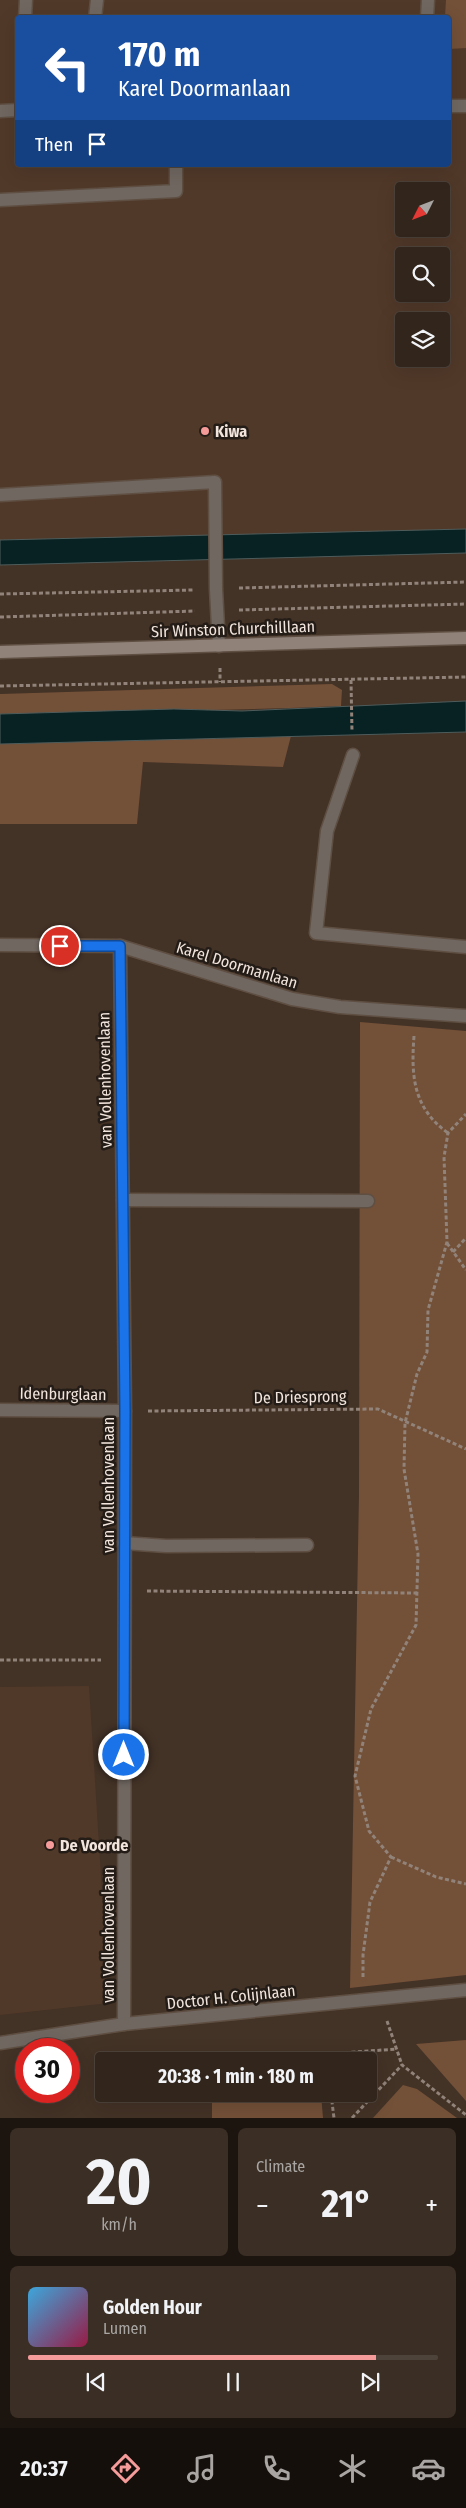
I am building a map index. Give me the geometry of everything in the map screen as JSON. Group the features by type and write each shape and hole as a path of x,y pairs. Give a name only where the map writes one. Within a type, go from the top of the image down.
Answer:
{"street":[{"path":"25,15 26,0"},
{"path":"95,15 96,0"},
{"path":"427,15 428,0"},
{"path":"451,106 466,106"},
{"path":"0,111 15,107"},
{"path":"0,200 176,190 176,167"},
{"path":"0,495 215,482 219,646"},
{"name":"Sir Winston Churchilllaan","path":"0,652 466,638"},
{"path":"353,755 327,831 316,933 466,947"},
{"name":"Karel Doormanlaan","path":"0,946 120,946 292,999 340,1006 466,1016"},
{"name":"van Vollenhovenlaan","path":"120,946 125,1411 124,2024"},
{"path":"123,1200 368,1201"},
{"name":"Idenburglaan","path":"0,1410 125,1411"},
{"path":"124,1543 166,1546 307,1545"},
{"name":"Doctor H. Colijnlaan","path":"0,2043 124,2024 466,1990"}],"path":[{"path":"0,686 351,680 466,676"},
{"path":"351,680 352,735"},
{"path":"415,1013 412,1068 416,1091 433,1122 448,1133"},
{"path":"466,1114 448,1133 444,1157 447,1242 428,1310 427,1352 416,1374 405,1423 404,1469 418,1554 416,1625 371,1709 355,1776 369,1831 391,1857 436,1877 466,1884"},
{"path":"453,1252 466,1238"},
{"path":"447,1242 466,1270"},
{"name":"De Driesprong","path":"125,1411 378,1409 405,1423 466,1449"},
{"path":"124,1591 417,1593"},
{"path":"0,1660 124,1659"},
{"path":"364,2000 363,1956 370,1902 391,1857"},
{"path":"379,1998 402,2065 466,2115"},
{"path":"354,2052 397,2049"},
{"path":"352,2118 402,2065"},
{"path":"332,2102 334,2118"}],"shaded area":[{"path":"0,0 466,0 466,540 0,550"},
{"path":"446,0 466,0 466,48 451,49 451,15 445,15"},
{"path":"332,684 342,690 341,706 0,714 0,694"},
{"path":"291,736 283,767 143,762 137,824 0,824 0,744"},
{"path":"360,1022 466,1031 466,1975 350,1988 359,1494"},
{"name":"De Voorde","path":"89,1686 109,2003 0,2015 0,1687"},
{"path":"466,2040 466,2101 416,2044"},
{"path":"403,2085 417,2089 457,2118 373,2118"},
{"path":"212,2102 322,2102 323,2118 212,2118"}],"water":[{"path":"466,529 466,553 0,565 0,540"},
{"path":"466,701 466,732 0,744 0,714 174,709 242,711"}],"place":[{"name":"Kiwa","path":"205,431"},
{"name":"De Voorde","path":"50,1845"}],"route":[{"path":"60,946 120,946 125,1411 124,1755"}]}
